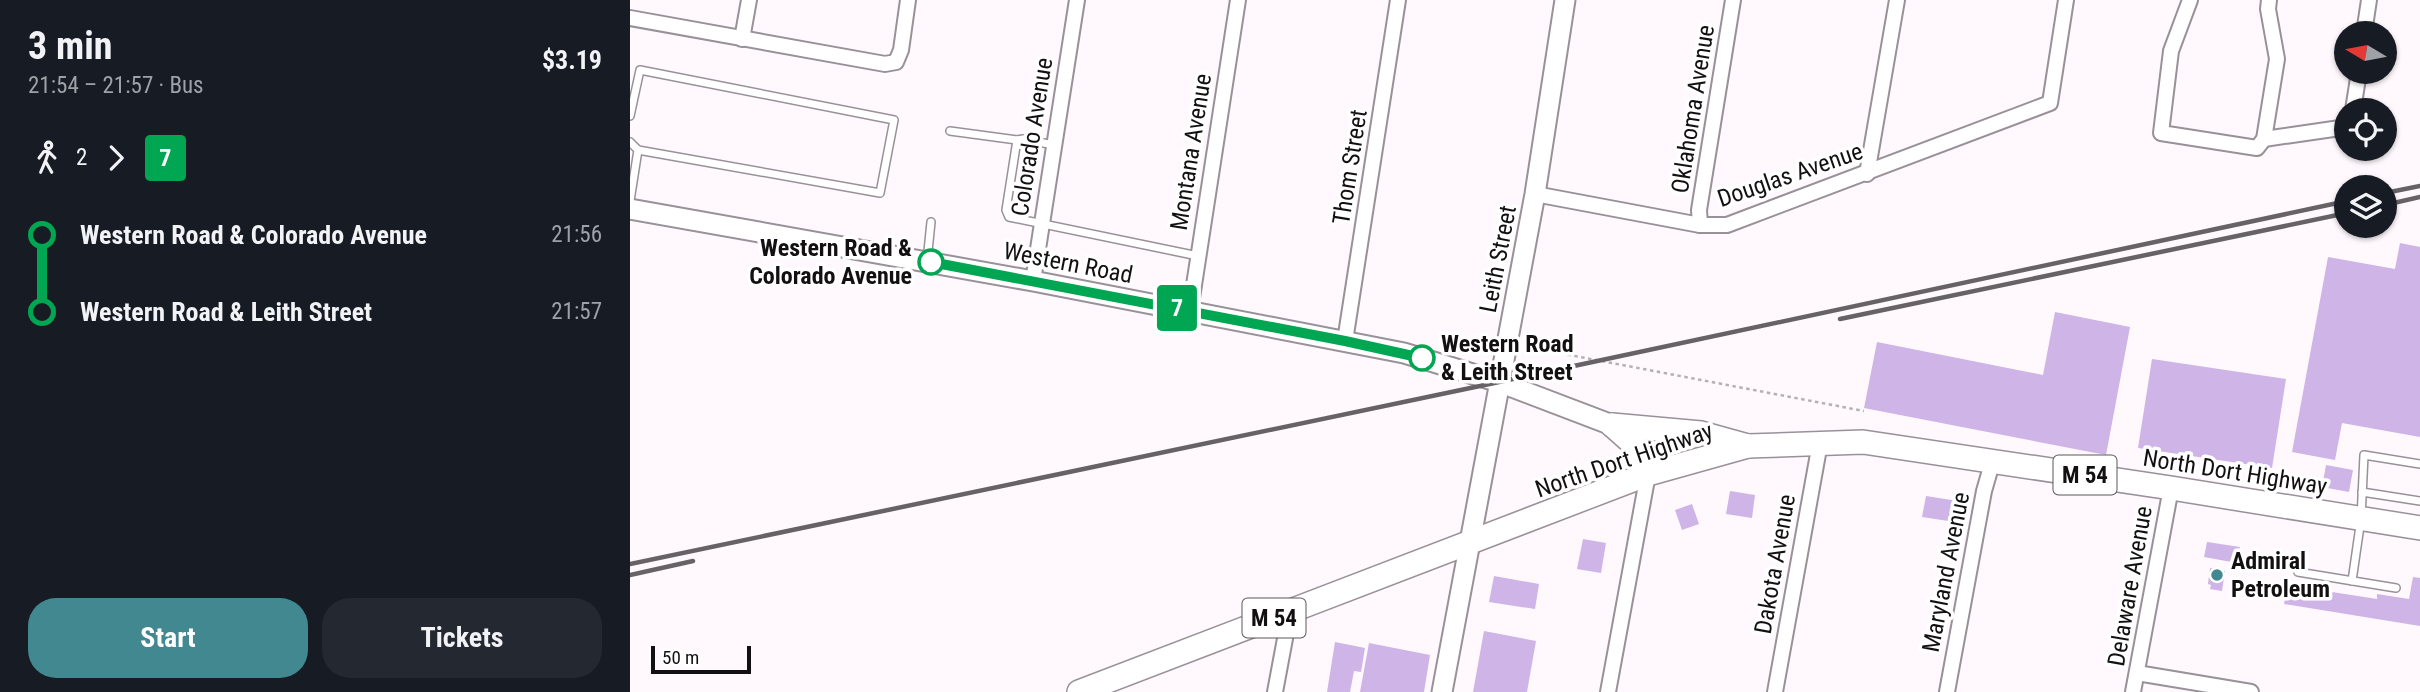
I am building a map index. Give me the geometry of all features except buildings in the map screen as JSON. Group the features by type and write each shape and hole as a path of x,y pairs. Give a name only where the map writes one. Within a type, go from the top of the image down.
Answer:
{"main road":[{"path":"1612,425 1701,433 1748,446"},
{"path":"1612,425 1639,449 1648,474"},
{"name":"North Dort Highway","path":"1079,692 1648,474 1748,446 1863,442 2420,527"}],"street":[{"path":"742,39 748,0"},
{"path":"630,18 884,64 896,62 901,50 908,0"},
{"name":"Colorado Avenue","path":"1033,281 1077,0"},
{"name":"Montana Avenue","path":"1191,311 1238,0"},
{"name":"Thom Street","path":"1345,341 1398,0"},
{"name":"Leith Street","path":"1442,692 1535,194 1565,0"},
{"name":"Oklahoma Avenue","path":"1700,225 1699,210 1733,0"},
{"path":"1867,174 1897,0"},
{"name":"Douglas Avenue","path":"1535,194 1700,225 1727,225 1867,174 2050,103 2066,0"},
{"path":"2190,0 2171,51 2161,133 2257,148 2264,139 2277,59 2268,9 2269,0"},
{"path":"2366,21 2370,0"},
{"path":"2264,139 2334,129"},
{"name":"Western Road","path":"630,209 927,261 1424,358 1499,382 1612,425"},
{"name":"Dakota Avenue","path":"1775,692 1820,443"},
{"name":"Maryland Avenue","path":"1947,692 1984,491 1993,460"},
{"path":"1608,692 1648,474"},
{"name":"Delaware Avenue","path":"2133,692 2171,488"},
{"path":"1275,692 1290,612"},
{"path":"2137,673 2252,692"}],"lane":[{"path":"630,116 640,70 894,120 880,193 638,150 630,142"},
{"path":"950,131 1054,145"},
{"path":"1017,140 1007,215 1041,225 1198,256"},
{"path":"630,201 638,150"},
{"path":"927,261 931,222"},
{"path":"2352,581 2361,519 2364,454 2420,464"},
{"path":"2362,492 2420,501"},
{"path":"2298,572 2396,588"}],"path":[{"path":"1533,348 1864,411"}],"railway":[{"path":"2397,191 2420,186"},
{"path":"2397,202 2420,197"},
{"path":"630,564 2334,204"},
{"path":"1840,319 2334,216"},
{"path":"630,575 693,561"}],"bus line":[{"name":"7","path":"931,262 1422,358"}],"place":[{"name":"Western Road & Colorado Avenue","path":"931,262"},
{"name":"Western Road & Leith Street","path":"1422,358"},
{"name":"Admiral Petroleum","path":"2217,575"}]}
